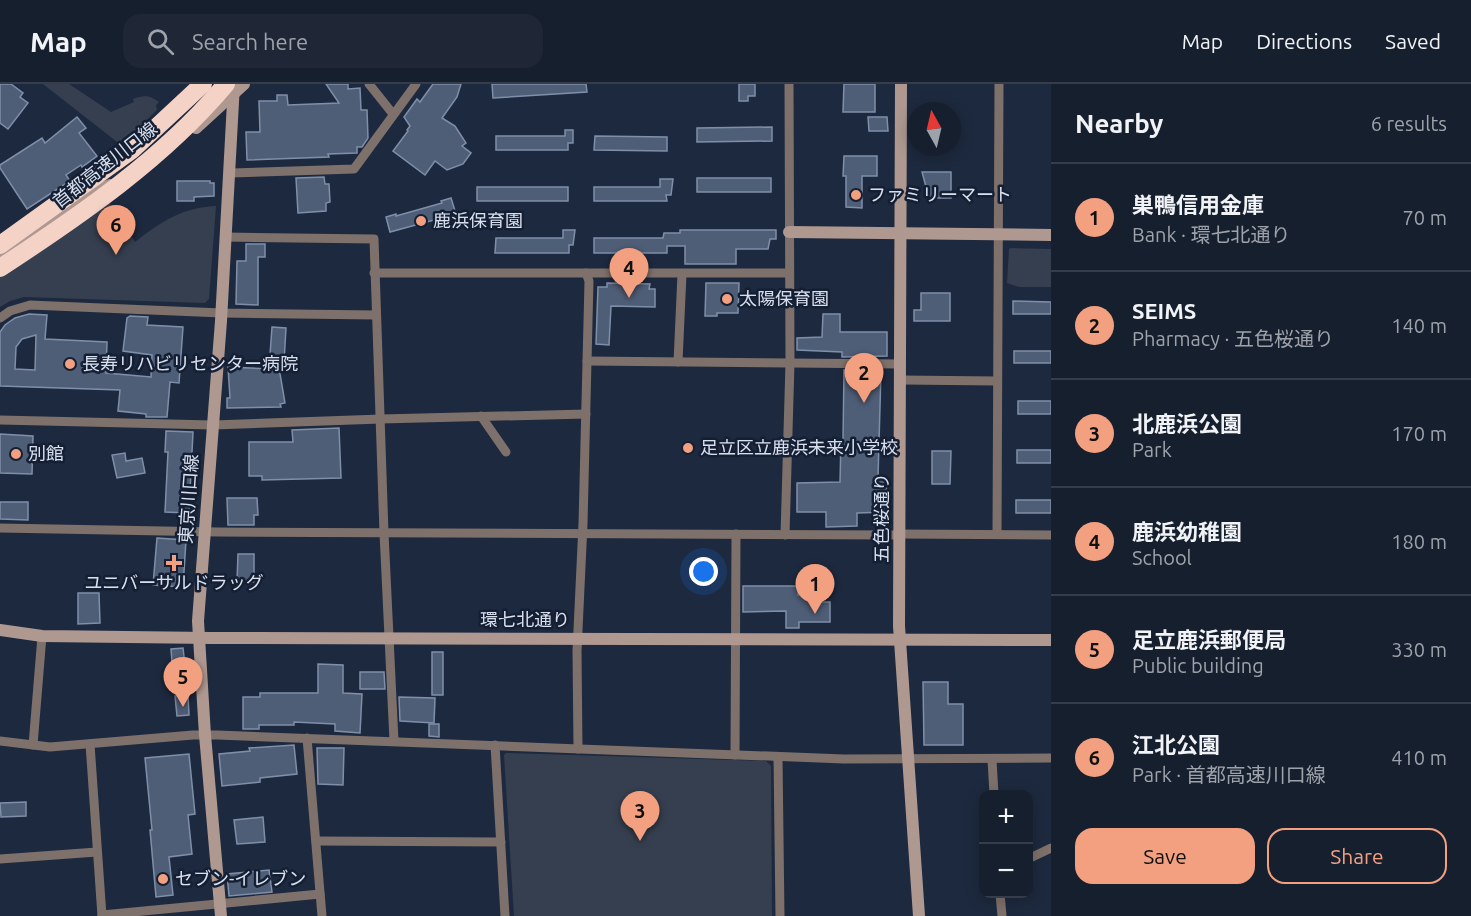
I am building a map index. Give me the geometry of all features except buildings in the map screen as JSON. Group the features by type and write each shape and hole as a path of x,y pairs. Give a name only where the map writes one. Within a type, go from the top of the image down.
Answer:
{"highway":[{"name":"首都高速川口線","path":"0,245 132,150 203,84"},
{"name":"首都高速川口線","path":"0,268 58,229 143,165 231,87"}],"street":[{"path":"92,192 127,148 190,84"},
{"path":"0,255 92,192 142,172 166,156 231,87 244,84"},
{"path":"369,84 393,114"},
{"path":"231,173 354,169 416,84"},
{"path":"785,535 790,363 789,84"},
{"name":"五色桜通り","path":"901,84 900,640 919,916"},
{"path":"997,534 999,84"},
{"name":"東京川口線","path":"220,910 198,638 231,173 231,87"},
{"path":"789,232 1051,235"},
{"path":"226,237 374,239 394,741"},
{"path":"374,273 789,273"},
{"path":"578,749 578,638 589,281 586,273"},
{"path":"678,362 682,274"},
{"path":"0,318 10,310 30,305 376,315"},
{"path":"587,361 901,364"},
{"path":"901,380 997,381"},
{"path":"0,420 213,425 586,414"},
{"path":"481,416 506,452"},
{"path":"0,528 204,532 1051,535"},
{"path":"735,755 736,534"},
{"name":"環七北通り","path":"0,630 42,636 198,638 1051,640"},
{"path":"33,745 42,636"},
{"path":"0,741 50,747 205,735 777,757 992,760 1051,758"},
{"path":"307,738 322,916"},
{"path":"90,744 102,915 220,910 320,894"},
{"path":"495,745 505,916"},
{"path":"777,757 780,916"},
{"path":"992,760 994,790"},
{"path":"316,841 501,842"},
{"path":"1033,857 1051,848"},
{"path":"0,860 97,852"},
{"path":"1000,898 1002,916"}],"shaded area":[{"path":"43,84 69,84 111,112 140,97 146,96 159,102 156,105 157,110 121,145"},
{"path":"107,199 135,242 172,217 204,207 216,206 209,299 205,303 24,297 0,307 0,267"},
{"path":"1009,249 1051,249 1051,287 1019,287 1007,283"},
{"path":"506,753 766,761 771,766 772,916 514,916 504,755"}],"place":[{"name":"ファミリーマート","path":"856,195"},
{"name":"鹿浜保育園","path":"421,221"},
{"name":"江北公園","path":"116,255"},
{"name":"鹿浜幼稚園","path":"629,298"},
{"name":"太陽保育園","path":"727,299"},
{"name":"長寿リハビリセンター病院","path":"70,364"},
{"name":"SEIMS","path":"864,403"},
{"name":"足立区立鹿浜未来小学校","path":"688,448"},
{"name":"別館","path":"16,454"},
{"name":"ユニバーサルドラッグ","path":"174,563"},
{"name":"巣鴨信用金庫","path":"815,614"},
{"name":"足立鹿浜郵便局","path":"183,707"},
{"name":"北鹿浜公園","path":"640,841"},
{"name":"セブン-イレブン","path":"163,879"}]}
